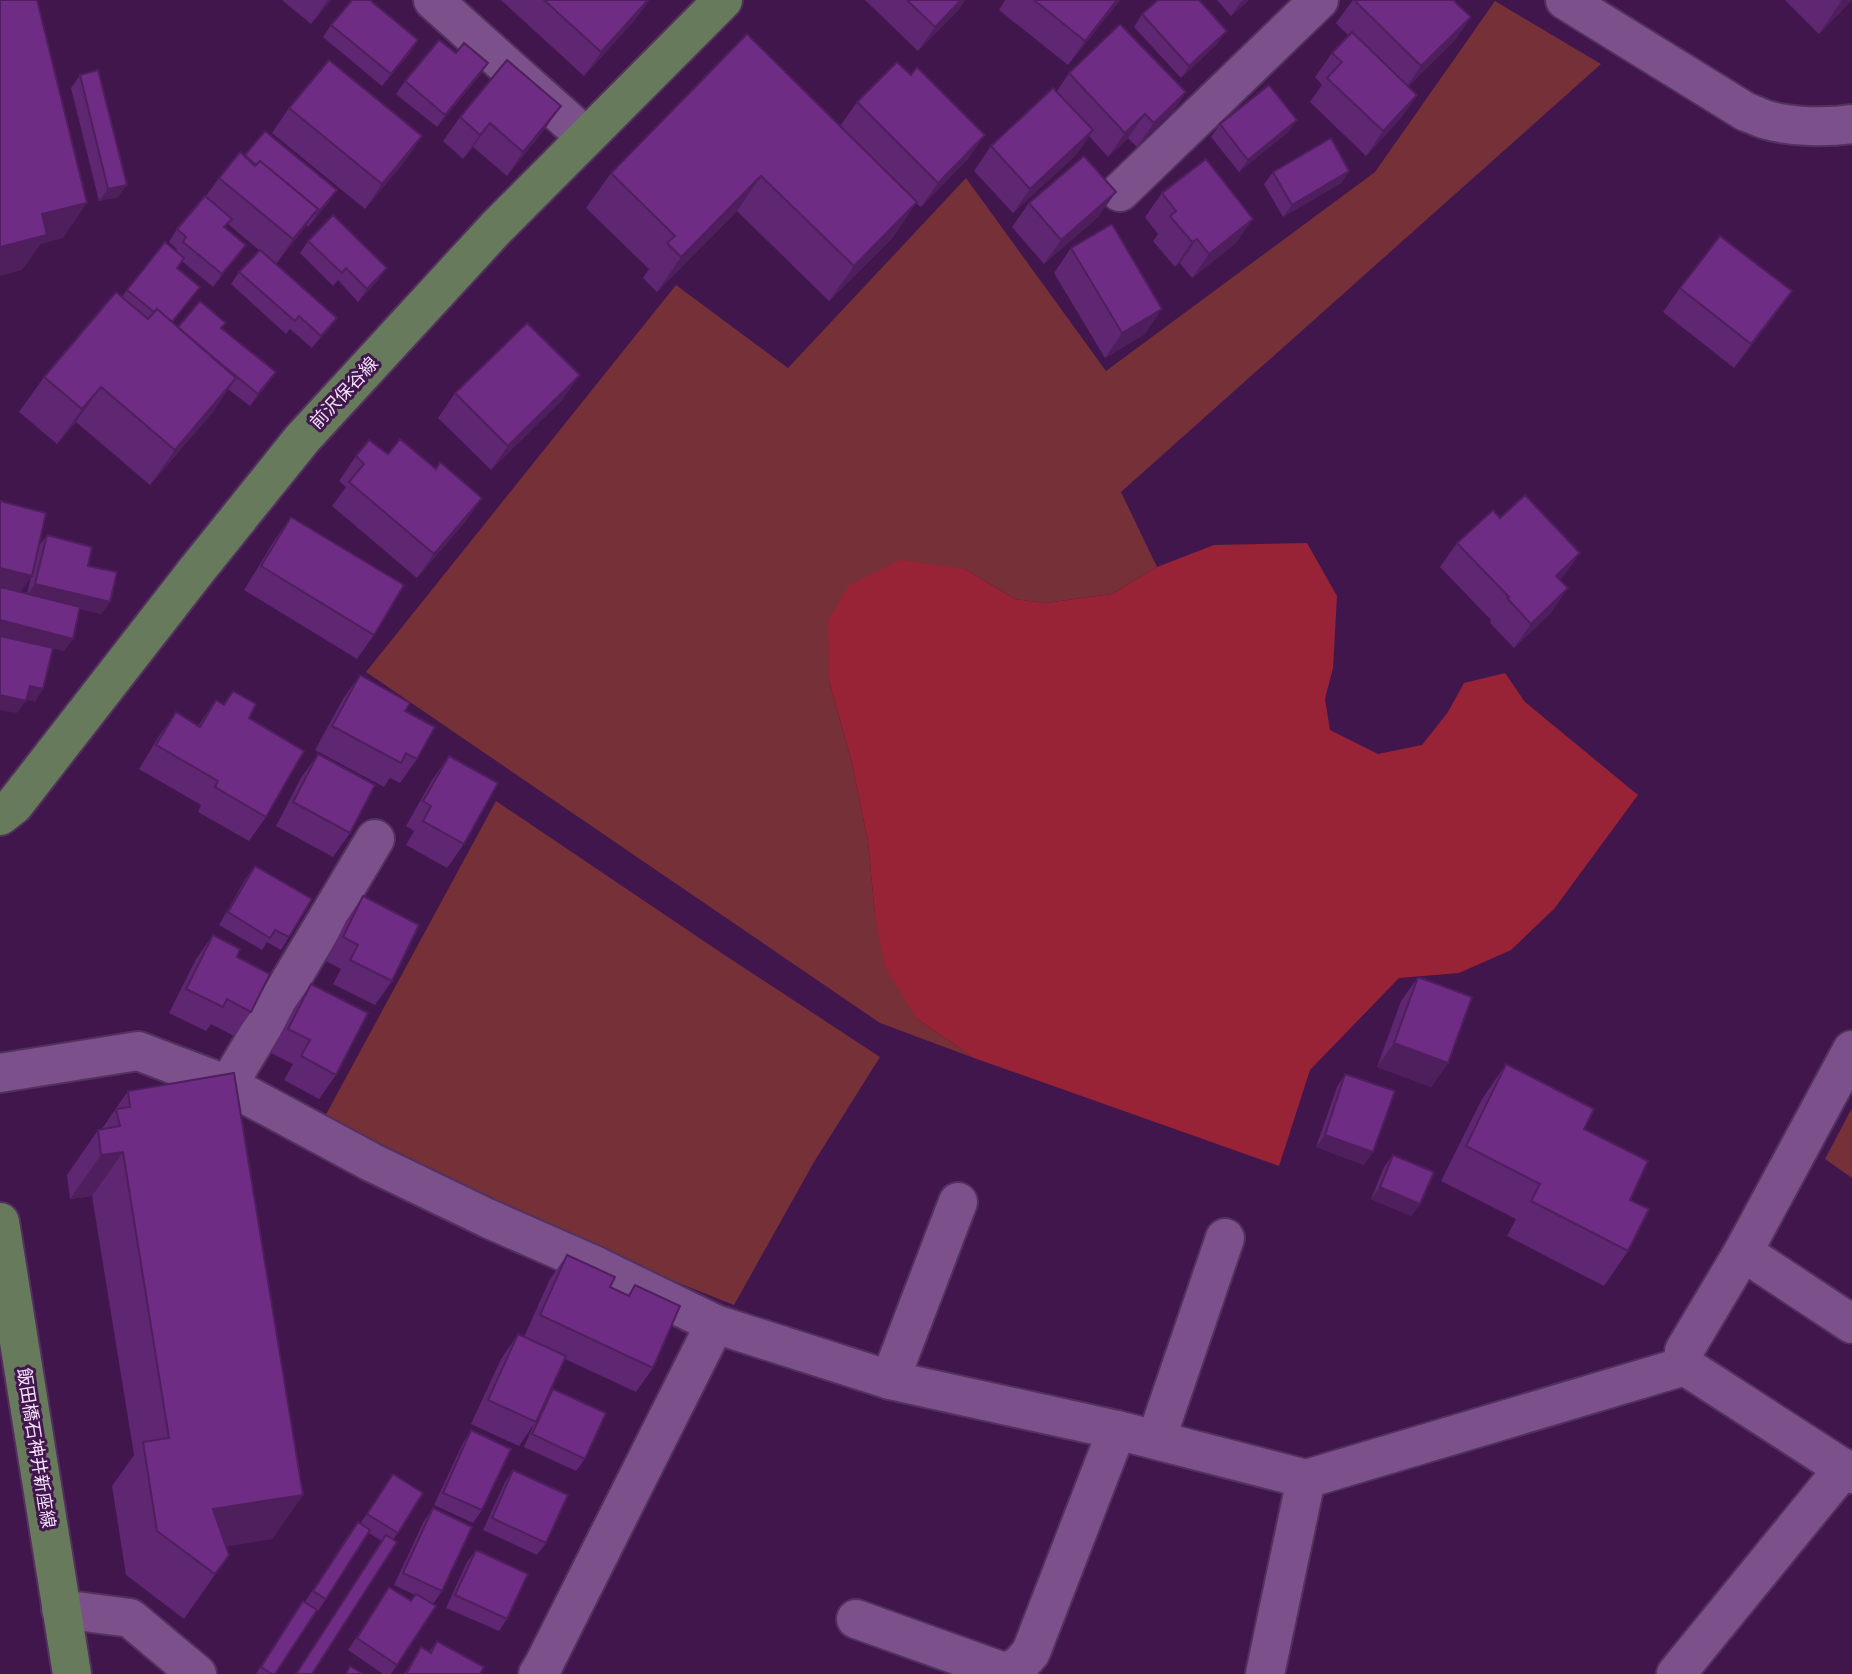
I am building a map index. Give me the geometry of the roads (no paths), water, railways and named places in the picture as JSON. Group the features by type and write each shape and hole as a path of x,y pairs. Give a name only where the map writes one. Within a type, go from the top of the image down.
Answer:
{"main road":[{"name":"前沢保谷線","path":"0,816 14,805 302,439 496,228 723,0"},
{"name":"飯田橋石神井新座線","path":"0,1222 72,1674"}],"street":[{"path":"433,0 586,137"},
{"path":"1120,192 1319,0"},
{"path":"1564,0 1756,116 1785,123 1835,127 1852,124"},
{"path":"228,1085 375,838"},
{"path":"1685,1366 1684,1351 1743,1252 1852,1050"},
{"path":"0,1073 138,1051 228,1085 371,1162 715,1324 890,1380 1117,1430 1306,1479 1685,1366 1848,1471 1676,1674"},
{"path":"890,1380 958,1202"},
{"path":"1156,1440 1225,1238"},
{"path":"1743,1252 1852,1324"},
{"path":"538,1674 715,1324"},
{"path":"856,1619 1001,1671 1013,1670 1031,1652 1117,1430"},
{"path":"1265,1674 1306,1479"},
{"path":"61,1609 130,1618 197,1674"}]}
